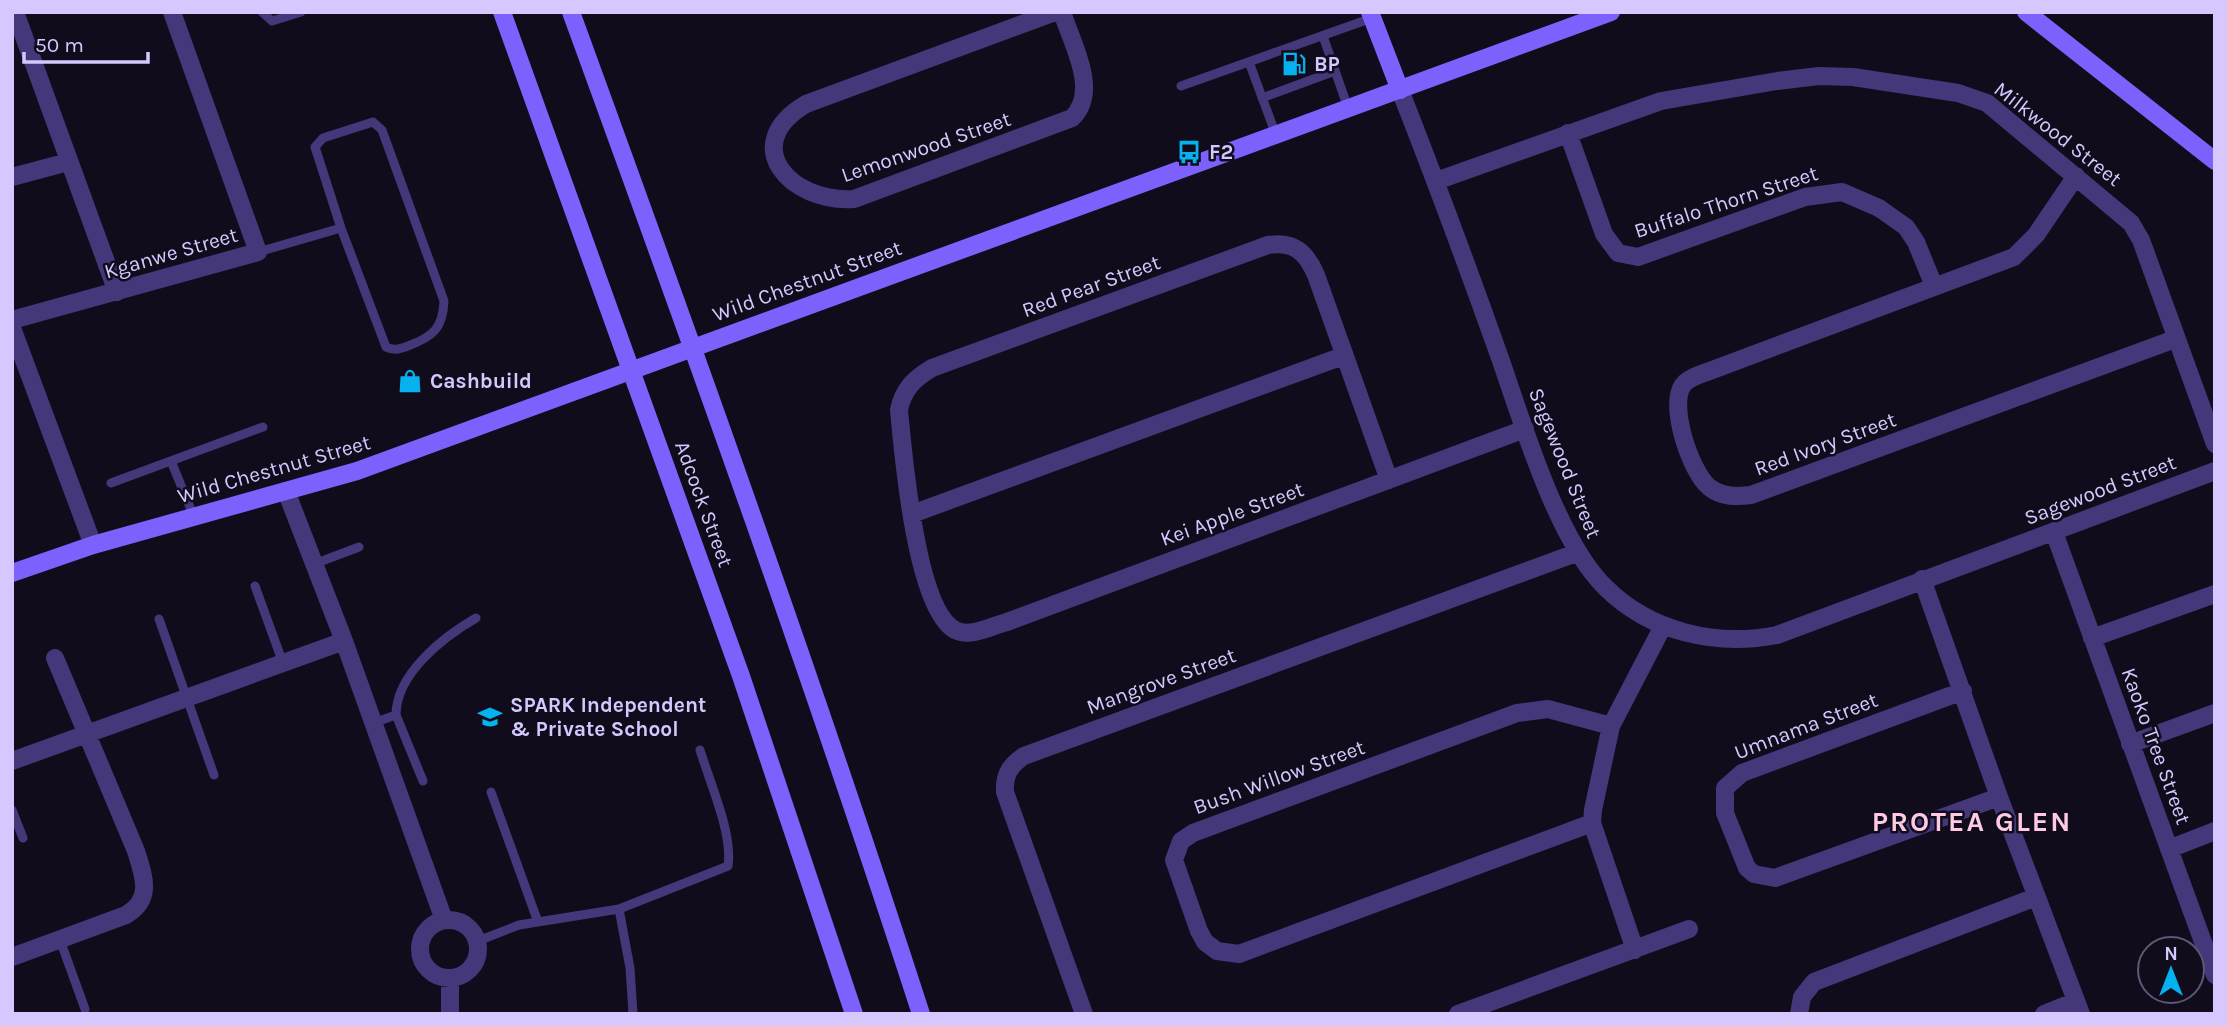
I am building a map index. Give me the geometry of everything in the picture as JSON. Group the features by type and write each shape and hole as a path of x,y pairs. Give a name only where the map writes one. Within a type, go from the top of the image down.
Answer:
{"main road":[{"name":"Adcock Street","path":"502,12 741,677 854,1014"},
{"name":"Adcock Street","path":"571,12 693,346 824,721 921,1014"},
{"name":"Wild Chestnut Street","path":"12,573 93,545 356,471 1611,12"},
{"path":"2026,12 2215,161"},
{"name":"Sagewood Street","path":"1371,15 1400,90"}],"street":[{"path":"15,12 17,35 117,292"},
{"name":"Kganwe Street","path":"12,320 258,252 172,12"},
{"name":"Lemonwood Street","path":"1055,12 806,104 792,112 777,132 774,146 784,174 800,189 819,197 854,199 1072,118 1080,110 1086,92 1062,12"},
{"name":"Milkwood Street","path":"1436,181 1661,101 1777,81 1819,76 1853,77 1974,97 2024,131 2123,214 2137,231 2215,444"},
{"name":"Sagewood Street","path":"1400,90 1436,181 1525,429 1576,553 1607,589 1663,626 1709,638 1755,639 1777,635 2215,471"},
{"name":"Buffalo Thorn Street","path":"1568,133 1604,234 1618,253 1638,257 1805,197 1842,192 1879,208 1906,227 1916,242 1934,286"},
{"path":"12,177 68,162"},
{"name":"Red Ivory Street","path":"2076,176 2022,251 2003,262 1934,286 1684,384 1678,395 1678,421 1698,473 1706,486 1727,496 1751,495 2175,339"},
{"name":"Red Pear Street","path":"953,629 936,608 918,553 899,410 901,397 911,383 932,368 1278,243 1289,245 1308,257 1389,481"},
{"path":"12,328 93,545"},
{"path":"912,514 1343,356"},
{"name":"Kei Apple Street","path":"953,629 973,632 1007,622 1525,429"},
{"path":"286,491 344,641 444,920"},
{"name":"Kaoko Tree Street","path":"2054,532 2169,849 2210,947 2215,975"},
{"name":"Mangrove Street","path":"1084,1014 1005,792 1004,781 1014,763 1037,752 1576,553"},
{"path":"1922,579 1999,797 2079,1008 2044,1014"},
{"path":"2092,638 2215,594"},
{"path":"1635,950 1592,823 1596,786 1611,726 1663,626"},
{"path":"12,761 344,641"},
{"path":"12,957 126,915 137,908 145,895 143,874 136,851 55,658"},
{"name":"Umnama Street","path":"1963,691 1742,773 1725,788 1725,813 1747,868 1754,874 1775,878 1999,797"},
{"name":"Bush Willow Street","path":"1592,823 1239,954 1217,951 1205,942 1174,860 1181,841 1193,832 1517,713 1548,709 1611,726"},
{"path":"2130,744 2215,713"},
{"path":"2169,849 2215,831"},
{"path":"1799,1014 1802,997 1814,982 2036,897"},
{"path":"444,920 467,925 478,941 477,960 472,968 450,978 436,976 428,970 420,953 424,933 430,926 444,920"},
{"path":"1458,1014 1689,929"},
{"path":"450,978 450,1014"}],"lane":[{"path":"262,12 272,21 301,12"},
{"path":"1181,86 1323,36 1371,15"},
{"path":"1323,36 1348,108"},
{"path":"1249,62 1276,135"},
{"path":"1262,98 1335,71"},
{"path":"373,122 382,130 444,301 443,314 429,338 398,349 386,347 341,228 315,147 323,138 373,122"},
{"path":"258,252 341,228"},
{"path":"111,483 262,427"},
{"path":"171,461 194,517"},
{"path":"314,564 359,547"},
{"path":"255,586 283,663"},
{"path":"423,781 397,715 401,690 411,674 450,635 476,618"},
{"path":"159,619 214,775"},
{"path":"373,723 397,715"},
{"path":"478,941 519,925 619,909 728,866 730,854 724,828 700,750"},
{"path":"491,792 538,922"},
{"path":"12,810 23,838"},
{"path":"619,909 630,968 633,1014"},
{"path":"60,940 85,1009"}],"place":[{"name":"BP","path":"1294,64"},
{"name":"F2","path":"1189,152"},
{"name":"Cashbuild","path":"410,381"},
{"name":"SPARK Independent & Private School","path":"490,717"}],"district":[{"name":"PROTEA GLEN","path":"1972,821"}]}
